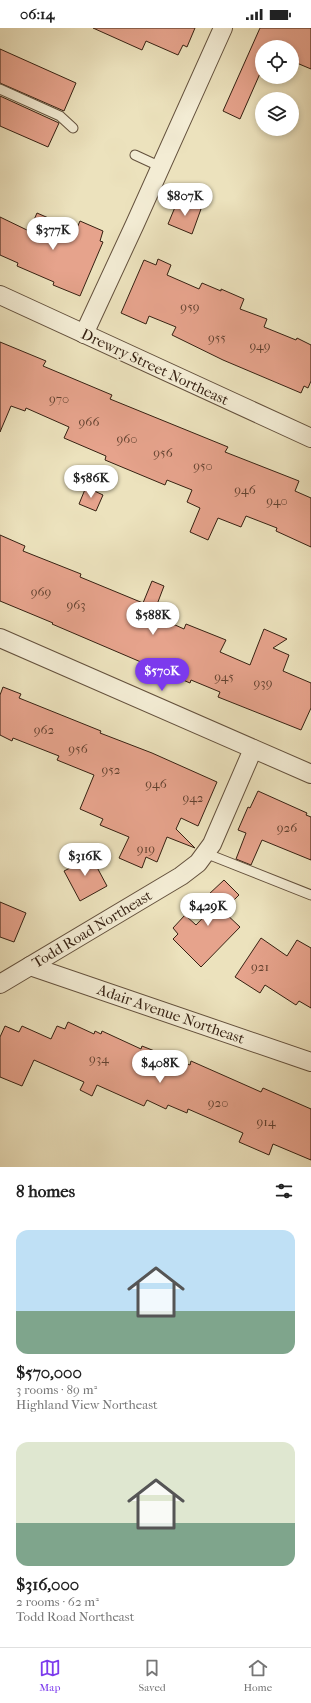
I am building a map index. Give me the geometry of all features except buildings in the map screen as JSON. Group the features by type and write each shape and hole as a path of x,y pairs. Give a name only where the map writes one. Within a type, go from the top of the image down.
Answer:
{"street":[{"path":"84,334 223,28"},
{"name":"Drewry Street Northeast","path":"0,295 311,438"},
{"path":"0,638 311,774"},
{"name":"Todd Road Northeast","path":"0,984 181,876 198,863 212,844 253,749"},
{"name":"Adair Avenue Northeast","path":"30,966 311,1062"}],"lane":[{"path":"0,89 60,116 73,128"},
{"path":"135,156 161,167"},
{"path":"205,853 311,895"}]}
